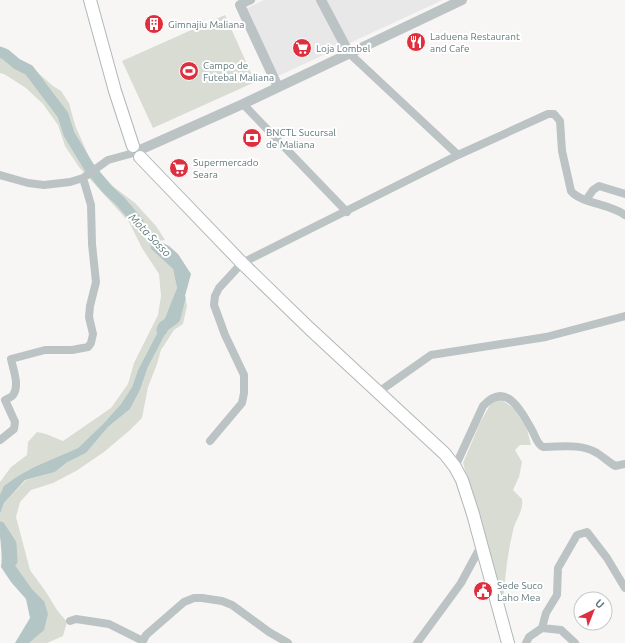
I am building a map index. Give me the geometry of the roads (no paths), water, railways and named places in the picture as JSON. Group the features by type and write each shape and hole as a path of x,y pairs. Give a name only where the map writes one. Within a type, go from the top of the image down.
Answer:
{"main road":[{"path":"90,0 115,91 136,152 242,263 377,393 445,454 454,467 462,480 508,643"}],"street":[{"path":"251,0 240,5 278,87"},
{"path":"321,0 349,53 458,156"},
{"path":"0,175 28,183 44,185 70,182 83,178 108,160 136,152 243,104 462,0"},
{"path":"243,104 347,212"},
{"path":"210,441 242,403 244,393 244,375 225,335 214,305 215,296 219,288 242,263 458,156 548,114 554,114 560,121 562,151 571,191 574,195 579,198 605,205 625,215"},
{"path":"0,440 14,430 15,422 3,398 14,395 16,388 16,378 11,359 45,350 72,350 88,347 91,343 93,334 90,306 96,282 92,244 91,205 83,178"},
{"path":"586,200 599,186 625,194"},
{"path":"377,393 431,355 546,337 625,316"},
{"path":"454,467 462,453 483,406 489,400 498,396 508,397 515,402 533,432 537,442 543,447 579,447 589,449 615,466 625,464"},
{"path":"526,643 529,637 542,628 546,613 556,595 558,568 578,535 587,532 608,558 625,588"},
{"path":"417,643 461,583 481,546"},
{"path":"70,621 76,619 108,624 142,642 146,635 184,602 194,598 202,598 222,601 232,605 269,632 288,643"},
{"path":"542,628 561,630 575,643"}],"water":[{"path":"125,210 131,212 159,241 169,246 178,254 191,274 185,296 148,367 140,390 130,409 108,427 86,453 66,463 55,472 25,480 4,503 0,514 0,495 4,486 34,467 78,448 121,404 132,387 138,370 165,318 177,288 173,269 151,249 150,242"},
{"path":"0,531 2,536 14,551 15,565 32,589 44,601 48,614 44,630 29,643 15,643 30,618 26,599 11,582 1,567 2,558"}],"waterway":[{"name":"Mota Sosso","path":"0,52 5,54 17,64 29,70 63,115 69,134 89,167 138,222"},
{"name":"Mota Sosso","path":"162,330 163,327 175,318 180,298"},
{"name":"Mota Sosso","path":"0,527 11,544 12,561"}],"place":[{"name":"Gimnajiu Maliana","path":"154,24"},
{"name":"Laduena Restaurant and Cafe","path":"416,42"},
{"name":"Loja Lombel","path":"302,48"},
{"name":"Campo de Futebal Maliana","path":"189,71"},
{"name":"BNCTL Sucursal de Maliana","path":"252,138"},
{"name":"Supermercado Seara","path":"179,168"},
{"name":"Sede Suco Laho Mea","path":"483,591"}]}
